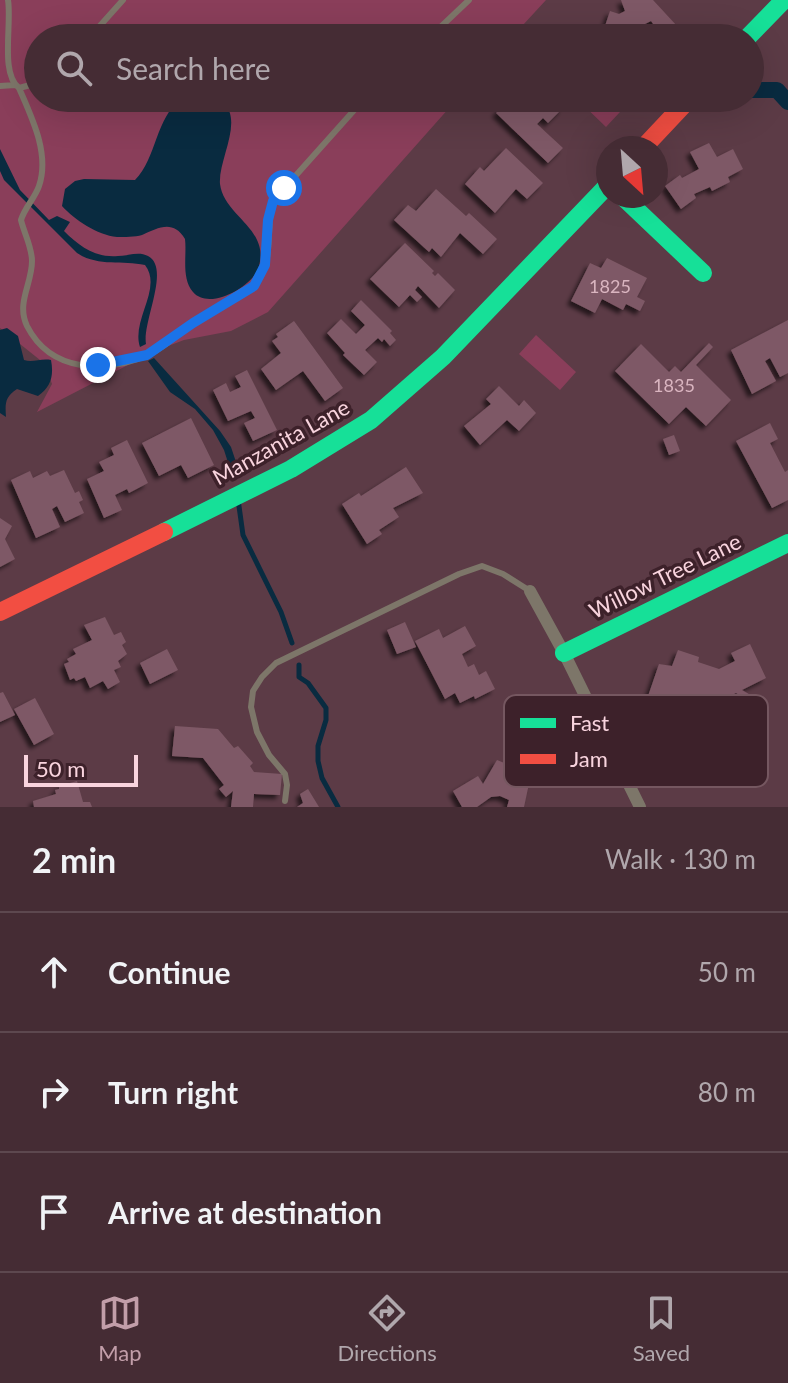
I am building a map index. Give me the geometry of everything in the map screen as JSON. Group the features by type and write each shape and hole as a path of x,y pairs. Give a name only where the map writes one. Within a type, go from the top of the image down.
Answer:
{"street":[{"path":"761,24 784,0"},
{"path":"654,136 677,112"},
{"name":"Manzanita Lane","path":"0,612 319,453 371,420 443,357 596,198"},
{"path":"635,208 703,273"},
{"name":"Willow Tree Lane","path":"564,653 788,543"},
{"path":"530,591 585,695"},
{"path":"630,787 640,807"}],"lane":[{"path":"8,0 8,69 24,105"},
{"path":"102,24 123,0"},
{"path":"444,24 469,0"},
{"path":"0,86 24,86"},
{"path":"27,112 43,164 39,188 21,220 32,263 23,301 23,317 32,335 54,357 64,363 86,366 117,363 147,355 254,286 265,265 268,220 273,201 352,112"},
{"path":"285,801 285,774 269,755 257,732 251,707 253,691 276,663 459,574 482,566 503,574 530,591"}],"shaded area":[{"path":"0,0 546,0 524,24 24,24 24,112 446,112 268,312 231,331 184,340 155,351 37,412 52,384 45,364 0,328"},
{"path":"590,112 620,112 606,127"},
{"path":"536,335 576,372 560,390 519,354"}],"water":[{"path":"169,112 229,112 231,130 220,184 230,206 259,243 261,255 254,276 239,289 219,298 200,297 189,286 185,239 175,229 165,227 133,237 109,236 87,226 62,206 65,189 75,181 135,180 148,161"},
{"path":"0,149 20,190 49,220 57,216 70,222 64,231 82,246 110,256 144,255 154,262 156,283 146,344 140,347 138,337 151,284 145,265 102,262 77,253 4,180 0,171"},
{"path":"7,328 18,336 24,360 51,360 52,371 49,385 38,396 17,389 10,395 6,417 0,413 0,330"},
{"path":"154,358 220,431 231,447 240,474 233,478 224,450 213,430 195,409 170,392 148,361"}],"building":[{"path":"621,0 653,0 675,24 653,24 651,21 645,24 606,24 610,11 619,14 625,11"},
{"path":"559,112 548,123 543,118 537,124 563,148 548,163 496,113"},
{"path":"709,143 717,157 733,149 743,169 728,177 730,182 712,191 710,187 694,194 696,198 681,209 668,190 668,184 680,175 682,178 699,169 690,152"},
{"path":"506,148 543,183 527,199 516,189 495,213 465,184 480,167 484,171"},
{"path":"436,189 497,239 483,254 460,233 441,257 432,248 429,252 394,220 408,205 416,211"},
{"path":"405,243 434,271 435,276 438,273 455,290 439,308 418,286 415,290 422,297 417,302 410,295 399,307 370,279"},
{"path":"607,258 647,278 637,297 645,301 640,311 626,304 623,310 602,299 595,313 571,301 590,263 601,268"},
{"path":"361,300 392,331 390,333 396,340 390,346 384,339 382,342 378,338 365,350 377,362 364,375 343,355 345,353 327,333 341,319 356,334 365,325 351,311"},
{"path":"788,320 788,373 780,377 770,358 765,361 776,381 752,394 731,350"},
{"path":"294,321 343,388 325,401 303,371 276,390 261,369 281,353 272,341 278,337 276,334"},
{"path":"709,343 713,347 696,365 731,400 706,426 686,407 669,424 615,371 641,344 669,372 675,366 681,372"},
{"path":"247,370 277,430 253,441 244,423 255,418 251,411 228,421 213,390 226,383 230,392 241,387 235,376"},
{"path":"499,386 519,406 524,400 536,413 519,431 507,420 480,445 464,426 491,404 486,399"},
{"path":"191,418 214,465 188,478 181,465 159,476 142,443"},
{"path":"770,423 778,439 770,443 785,472 788,470 788,500 772,508 736,441"},
{"path":"674,435 680,451 669,455 663,439"},
{"path":"127,440 148,483 129,493 127,489 115,495 122,510 104,518 87,479 104,471 99,462 114,455 111,448"},
{"path":"406,467 423,493 393,508 399,517 379,530 382,534 367,544 342,504 359,493 361,496"},
{"path":"64,470 75,493 79,491 83,500 79,502 84,513 65,522 57,506 52,509 60,527 36,538 11,480 30,471 33,478 47,471 50,476"},
{"path":"0,518 12,526 5,539 15,559 0,567"},
{"path":"105,617 114,635 121,632 126,642 122,645 127,654 118,661 121,667 114,670 120,682 108,689 103,681 90,688 85,677 70,680 64,664 76,654 73,649 92,640 84,625"},
{"path":"405,622 416,647 397,654 387,630"},
{"path":"465,626 476,646 462,654 468,667 474,664 479,675 486,671 495,689 460,703 455,693 445,699 415,641 439,629 443,638"},
{"path":"750,644 766,678 742,690 750,695 648,695 659,664 672,666 678,650 699,657 698,662 719,669 735,661 731,653"},
{"path":"167,649 178,670 150,684 140,663"},
{"path":"3,692 15,715 0,722 0,693"},
{"path":"35,698 54,734 34,745 14,709"},
{"path":"175,726 218,729 234,748 238,746 253,763 250,766 254,772 282,774 280,795 254,794 253,807 231,807 233,791 226,797 219,789 224,785 203,758 172,756"},
{"path":"497,760 504,763 504,787 528,787 524,807 507,807 509,800 500,796 491,797 477,807 462,807 453,791 478,776 483,784"},
{"path":"77,781 83,802 90,802 92,807 34,807 33,801 56,794 59,786"},
{"path":"308,789 319,807 297,807 303,803 300,794"}],"waterway":[{"path":"764,90 777,90 788,102"},
{"path":"238,499 243,535 281,612 292,643"},
{"path":"299,665 299,677 308,683 326,708 318,761 322,778 338,807"}],"traffic: fast":[{"path":"761,24 784,0"},
{"path":"164,532 291,469 371,420 443,357 596,198"},
{"path":"635,208 703,273"},
{"path":"564,653 788,543"}],"traffic: jam":[{"path":"654,136 677,112"},
{"path":"0,612 164,532"}],"route":[{"path":"98,365 147,355 206,314 254,286 265,265 268,220 273,201 284,188"}]}
